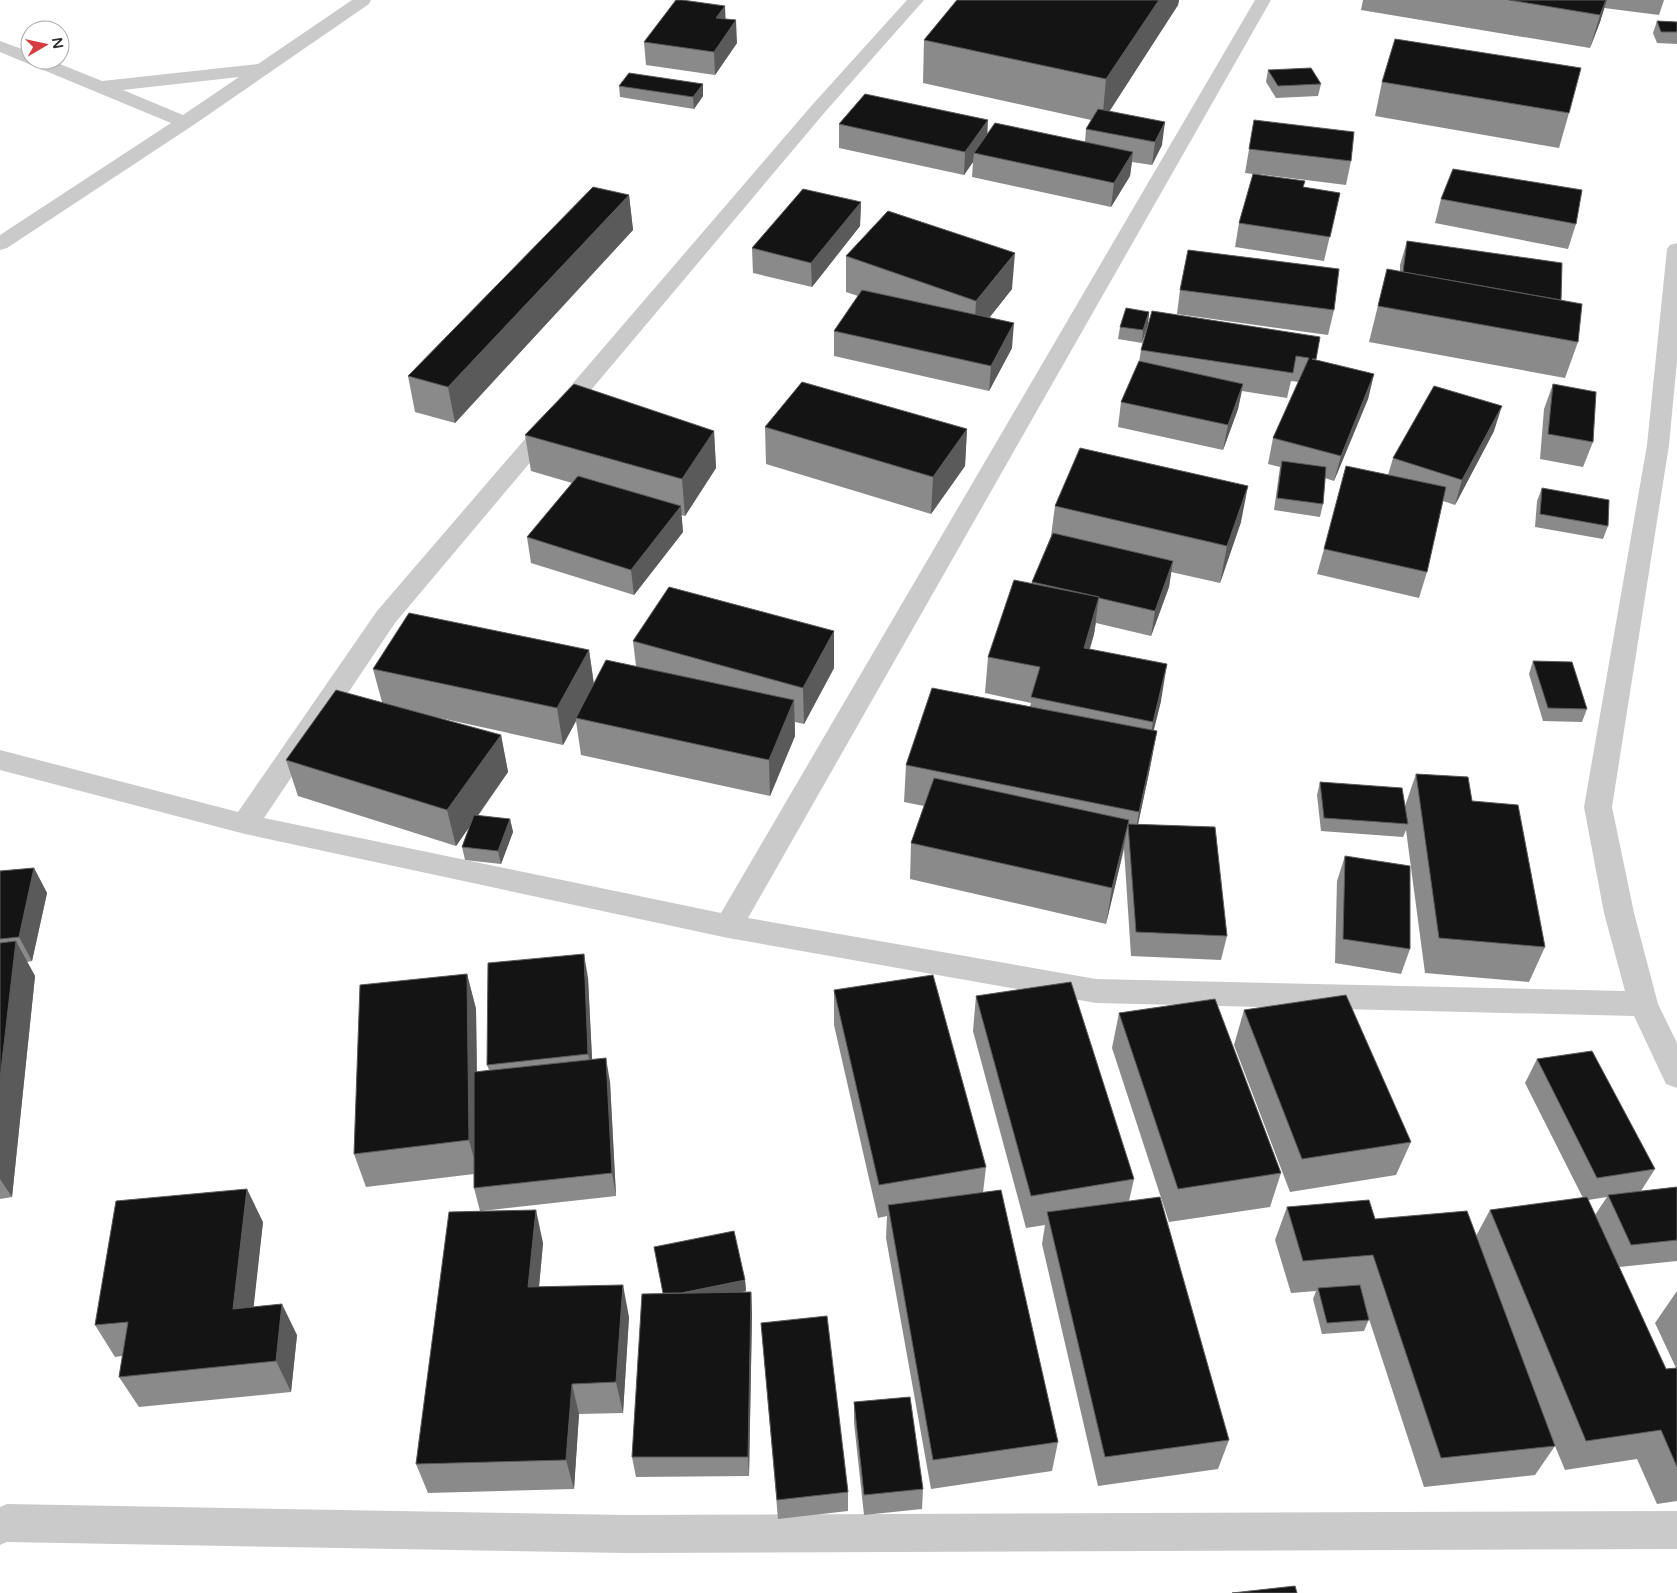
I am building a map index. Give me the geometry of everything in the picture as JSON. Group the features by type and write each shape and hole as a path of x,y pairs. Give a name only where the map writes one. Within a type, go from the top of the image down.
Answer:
{"street":[{"path":"0,244 185,122 363,0"},
{"path":"245,824 386,617 812,116 916,0"},
{"path":"728,926 1263,0"},
{"path":"0,46 20,54"},
{"path":"102,87 264,68"},
{"path":"60,70 185,122"},
{"path":"1677,249 1667,446 1598,807 1619,913 1643,1004 1677,1075"},
{"path":"0,760 245,824 728,926 1096,991 1643,1004"},
{"path":"0,1526 7,1523 626,1534 1677,1530"}],"building":[{"path":"676,0 725,6 716,18 736,20 714,52 644,42"},
{"path":"957,0 1159,0 1106,79 924,40"},
{"path":"1509,0 1606,0 1600,15"},
{"path":"1657,21 1677,22 1677,32 1661,32"},
{"path":"1395,39 1581,68 1569,113 1382,82"},
{"path":"1311,68 1321,84 1278,86 1268,70"},
{"path":"629,73 703,84 693,97 619,86"},
{"path":"865,94 988,120 965,152 839,124"},
{"path":"1098,109 1165,122 1155,142 1086,129"},
{"path":"1254,120 1354,132 1351,161 1249,149"},
{"path":"995,123 1133,152 1114,183 974,153"},
{"path":"1453,169 1582,190 1576,224 1441,199"},
{"path":"1253,174 1305,181 1303,187 1340,193 1330,237 1239,223"},
{"path":"593,187 629,195 448,387 408,376"},
{"path":"803,189 861,202 811,263 752,248"},
{"path":"888,211 1015,253 976,301 846,256"},
{"path":"1407,241 1562,263 1561,300 1403,272"},
{"path":"1188,250 1339,269 1334,310 1180,290"},
{"path":"1387,269 1582,304 1578,342 1378,306"},
{"path":"862,290 1014,323 991,366 834,331"},
{"path":"1126,308 1149,312 1143,330 1120,327"},
{"path":"1152,311 1320,337 1316,359 1312,359 1374,374 1341,456 1273,438 1309,358 1296,356 1293,373 1141,350"},
{"path":"1139,361 1243,384 1228,425 1121,402"},
{"path":"802,382 967,429 933,477 765,427"},
{"path":"574,384 714,431 682,479 525,435"},
{"path":"1553,384 1596,392 1593,442 1548,434"},
{"path":"1434,386 1502,406 1462,480 1393,458"},
{"path":"1080,448 1248,486 1227,546 1055,506"},
{"path":"1282,461 1326,467 1323,504 1277,498"},
{"path":"1346,466 1446,487 1427,572 1324,549"},
{"path":"578,476 681,506 631,570 527,537"},
{"path":"1542,488 1609,500 1608,526 1540,514"},
{"path":"1053,533 1173,561 1155,611 1032,582"},
{"path":"1014,580 1099,597 1084,648 1167,664 1153,722 1031,697 1040,667 988,657"},
{"path":"669,587 834,631 803,688 633,641"},
{"path":"409,613 589,650 557,708 373,669"},
{"path":"606,660 794,700 769,760 576,718"},
{"path":"1533,661 1572,662 1587,709 1548,708"},
{"path":"932,688 1157,731 1139,812 906,765"},
{"path":"336,690 501,735 447,810 286,760"},
{"path":"1416,774 1468,777 1472,801 1518,805 1545,947 1439,938"},
{"path":"934,778 1129,820 1112,888 911,843"},
{"path":"1320,782 1402,788 1408,824 1324,818"},
{"path":"474,815 510,819 498,851 462,847"},
{"path":"1128,824 1215,827 1227,936 1136,932"},
{"path":"1345,856 1410,866 1410,949 1343,939"},
{"path":"34,868 19,937 0,939 0,871"},
{"path":"16,941 0,1079 0,943"},
{"path":"584,954 588,1054 487,1065 488,963"},
{"path":"467,974 469,1140 354,1154 360,985"},
{"path":"933,975 986,1167 879,1185 834,990"},
{"path":"1071,982 1134,1179 1031,1196 976,996"},
{"path":"1346,995 1411,1142 1302,1159 1244,1010"},
{"path":"1215,999 1281,1173 1178,1189 1119,1013"},
{"path":"1592,1051 1655,1169 1597,1178 1537,1059"},
{"path":"606,1058 612,1173 474,1188 474,1072"},
{"path":"1677,1187 1677,1240 1631,1245 1608,1195"},
{"path":"247,1189 233,1309 282,1304 276,1361 119,1377 128,1322 95,1325 116,1201"},
{"path":"1001,1190 1058,1442 933,1460 888,1205"},
{"path":"1160,1197 1229,1440 1105,1457 1047,1212"},
{"path":"1587,1197 1666,1369 1677,1368 1677,1467 1661,1430 1586,1441 1490,1210"},
{"path":"1369,1200 1375,1219 1467,1211 1555,1446 1441,1458 1373,1255 1303,1261 1287,1207"},
{"path":"536,1210 528,1287 623,1285 616,1382 572,1384 566,1460 416,1464 449,1212"},
{"path":"734,1231 745,1280 681,1293 663,1293 654,1247"},
{"path":"1360,1285 1369,1320 1327,1323 1318,1288"},
{"path":"751,1292 748,1457 632,1457 642,1294"},
{"path":"827,1316 848,1492 777,1500 761,1323"},
{"path":"910,1397 923,1489 864,1495 854,1402"},
{"path":"1295,1586 1297,1593 1232,1593"}]}
